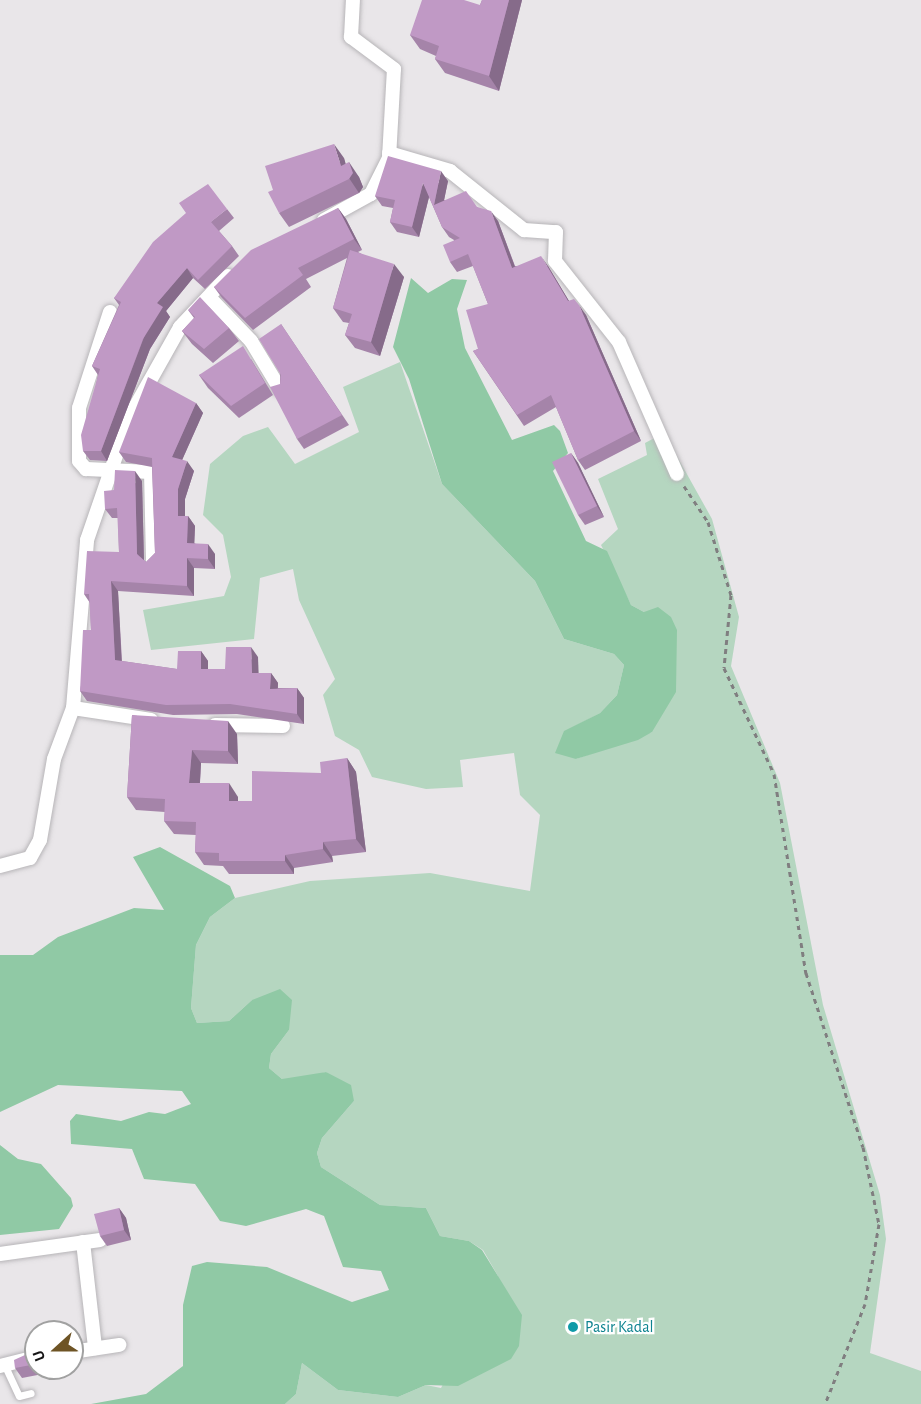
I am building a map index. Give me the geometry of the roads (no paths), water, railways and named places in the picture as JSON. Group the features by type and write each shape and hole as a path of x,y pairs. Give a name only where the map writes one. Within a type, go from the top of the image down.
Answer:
{"street":[{"path":"314,225 372,194 389,153 394,69 351,37 353,0"},
{"path":"389,153 450,171 524,230 556,232 555,261 619,342 677,474"},
{"path":"0,866 24,861 36,851 54,759 73,708 87,540 152,369 180,327 237,269"},
{"path":"208,297 251,341 280,389"},
{"path":"110,312 79,408 77,433 82,466 115,466 154,477 153,563"},
{"path":"73,708 172,724"},
{"path":"193,725 283,726"},
{"path":"0,1254 99,1240"},
{"path":"83,1242 95,1348"},
{"path":"84,1350 119,1345"},
{"path":"2,1365 24,1360"}],"lane":[{"path":"2,1365 19,1396 31,1393"}],"place":[{"name":"Pasir Kadal","path":"573,1327"}]}
